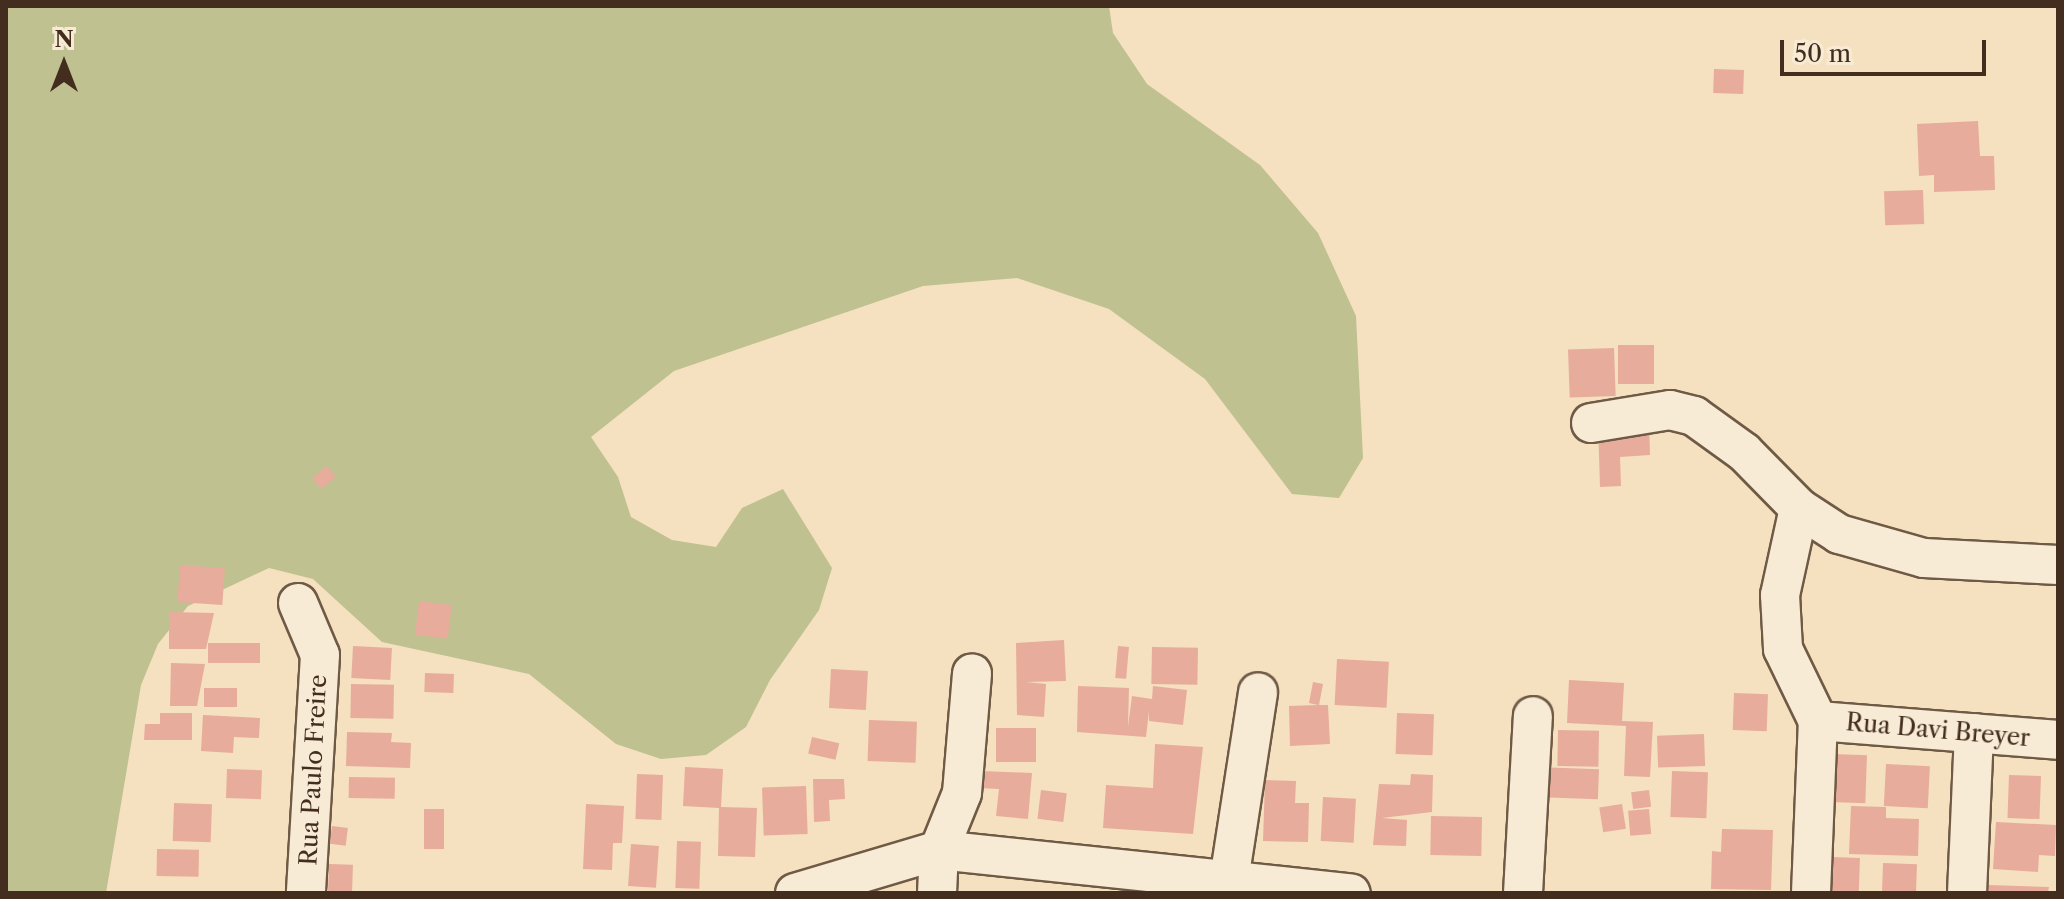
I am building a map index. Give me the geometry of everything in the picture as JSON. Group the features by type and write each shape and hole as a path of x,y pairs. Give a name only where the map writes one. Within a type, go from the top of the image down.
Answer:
{"street":[{"path":"1591,423 1670,410 1694,416 1744,452 1799,508 1839,534 1924,558 2058,565"},
{"path":"1799,508 1780,595 1783,649 1799,692 1818,721 1811,893"},
{"name":"Rua Paulo Freire","path":"298,603 320,655 306,893"},
{"path":"937,893 939,850 962,793 972,673"},
{"path":"1228,888 1258,692"},
{"path":"1523,893 1533,716"},
{"name":"Rua Davi Breyer","path":"1818,721 2058,740"},
{"path":"1967,893 1974,733"},
{"path":"795,893 939,850 1228,888 1351,893"}],"green space":[{"path":"6,6 1109,6 1113,33 1147,84 1260,165 1318,233 1356,316 1363,458 1339,498 1292,494 1205,379 1109,309 1017,278 923,286 674,371 591,437 618,477 631,517 672,540 716,547 742,508 783,489 832,568 819,610 770,680 746,727 706,755 661,759 616,744 529,674 382,642 313,579 269,568 188,606 158,644 141,685 106,893 6,893"}],"building":[{"path":"1714,69 1744,70 1743,94 1713,93"},
{"path":"1978,121 1980,156 1994,156 1995,190 1934,192 1934,175 1919,176 1917,124"},
{"path":"1923,190 1924,224 1885,225 1884,191"},
{"path":"1618,345 1654,345 1654,384 1618,384"},
{"path":"1614,348 1616,396 1570,398 1568,350"},
{"path":"1649,421 1650,455 1620,457 1621,486 1600,487 1598,423"},
{"path":"327,466 336,477 321,489 312,478"},
{"path":"180,565 225,568 222,605 177,602"},
{"path":"419,601 452,605 448,639 415,635"},
{"path":"169,612 214,613 206,649 169,649"},
{"path":"1064,640 1066,681 1026,682 1046,684 1044,717 1017,715 1016,643"},
{"path":"208,643 260,643 260,663 208,663"},
{"path":"353,646 392,648 390,680 351,678"},
{"path":"1118,646 1129,647 1126,679 1115,678"},
{"path":"1152,647 1198,648 1197,685 1151,684"},
{"path":"1337,659 1389,662 1387,708 1335,705"},
{"path":"171,663 205,664 197,706 170,706"},
{"path":"831,669 868,671 866,710 829,708"},
{"path":"425,673 454,674 453,693 424,692"},
{"path":"1569,680 1624,683 1622,721 1653,722 1650,777 1624,776 1626,726 1567,723"},
{"path":"1313,682 1323,684 1319,705 1328,705 1330,744 1290,746 1289,706 1318,705 1309,703"},
{"path":"351,684 394,685 393,719 350,718"},
{"path":"1078,686 1129,688 1128,727 1132,696 1152,699 1153,686 1187,690 1183,725 1149,721 1149,711 1146,737 1077,732"},
{"path":"204,688 237,688 237,707 204,707"},
{"path":"1734,693 1768,694 1767,731 1733,730"},
{"path":"160,713 192,713 192,740 144,740 145,724 160,724"},
{"path":"1397,713 1434,714 1433,755 1396,754"},
{"path":"203,715 260,718 259,738 234,737 233,753 201,751"},
{"path":"869,720 917,722 916,763 868,761"},
{"path":"996,728 1036,728 1036,762 996,762"},
{"path":"1558,730 1599,731 1598,767 1557,766"},
{"path":"347,732 392,733 391,742 411,743 410,768 346,766"},
{"path":"1704,734 1705,766 1658,768 1657,736"},
{"path":"812,737 839,743 835,760 808,754"},
{"path":"1155,744 1203,747 1193,834 1103,828 1106,785 1153,788"},
{"path":"1833,754 1867,755 1865,803 1831,802"},
{"path":"1886,764 1930,766 1928,808 1884,806"},
{"path":"685,767 723,769 721,807 757,808 755,857 718,856 719,808 683,806"},
{"path":"1536,767 1599,769 1598,799 1535,797"},
{"path":"227,769 262,770 261,799 226,798"},
{"path":"982,771 1032,773 1028,819 996,816 999,789 980,788"},
{"path":"1672,771 1708,772 1706,818 1670,817"},
{"path":"637,774 663,775 661,820 635,819"},
{"path":"1411,774 1433,775 1432,812 1382,818 1407,820 1406,846 1373,845 1379,784 1410,785"},
{"path":"2009,775 2041,776 2039,819 2007,818"},
{"path":"349,777 395,778 395,799 349,798"},
{"path":"813,779 844,779 845,799 829,800 830,821 814,822"},
{"path":"1265,780 1296,781 1295,803 1309,803 1308,842 1263,841"},
{"path":"806,786 808,834 764,836 762,788"},
{"path":"1041,790 1067,793 1063,822 1037,819"},
{"path":"1649,790 1651,807 1633,809 1631,792"},
{"path":"1323,797 1356,799 1354,843 1321,841"},
{"path":"174,803 212,804 211,842 173,841"},
{"path":"586,804 624,806 622,843 613,843 612,870 583,869"},
{"path":"1622,804 1626,829 1603,832 1599,808"},
{"path":"1851,806 1886,807 1886,818 1919,819 1918,856 1849,854"},
{"path":"424,809 444,809 444,849 424,849"},
{"path":"1649,809 1651,834 1630,836 1628,811"},
{"path":"1431,816 1482,817 1481,856 1430,855"},
{"path":"1996,822 2056,825 2055,856 2039,855 2038,872 1993,869"},
{"path":"332,826 348,828 346,846 330,844"},
{"path":"1722,829 1773,830 1771,890 1711,889 1712,851 1721,852"},
{"path":"677,841 701,842 699,889 675,888"},
{"path":"631,844 659,846 656,888 628,886"},
{"path":"157,849 199,850 199,877 157,876"},
{"path":"1832,857 1860,858 1859,893 1831,893"},
{"path":"1883,863 1917,864 1916,893 1882,893"},
{"path":"329,864 353,865 352,893 328,893"},
{"path":"1988,885 2049,887 2048,893 1988,893"}]}
